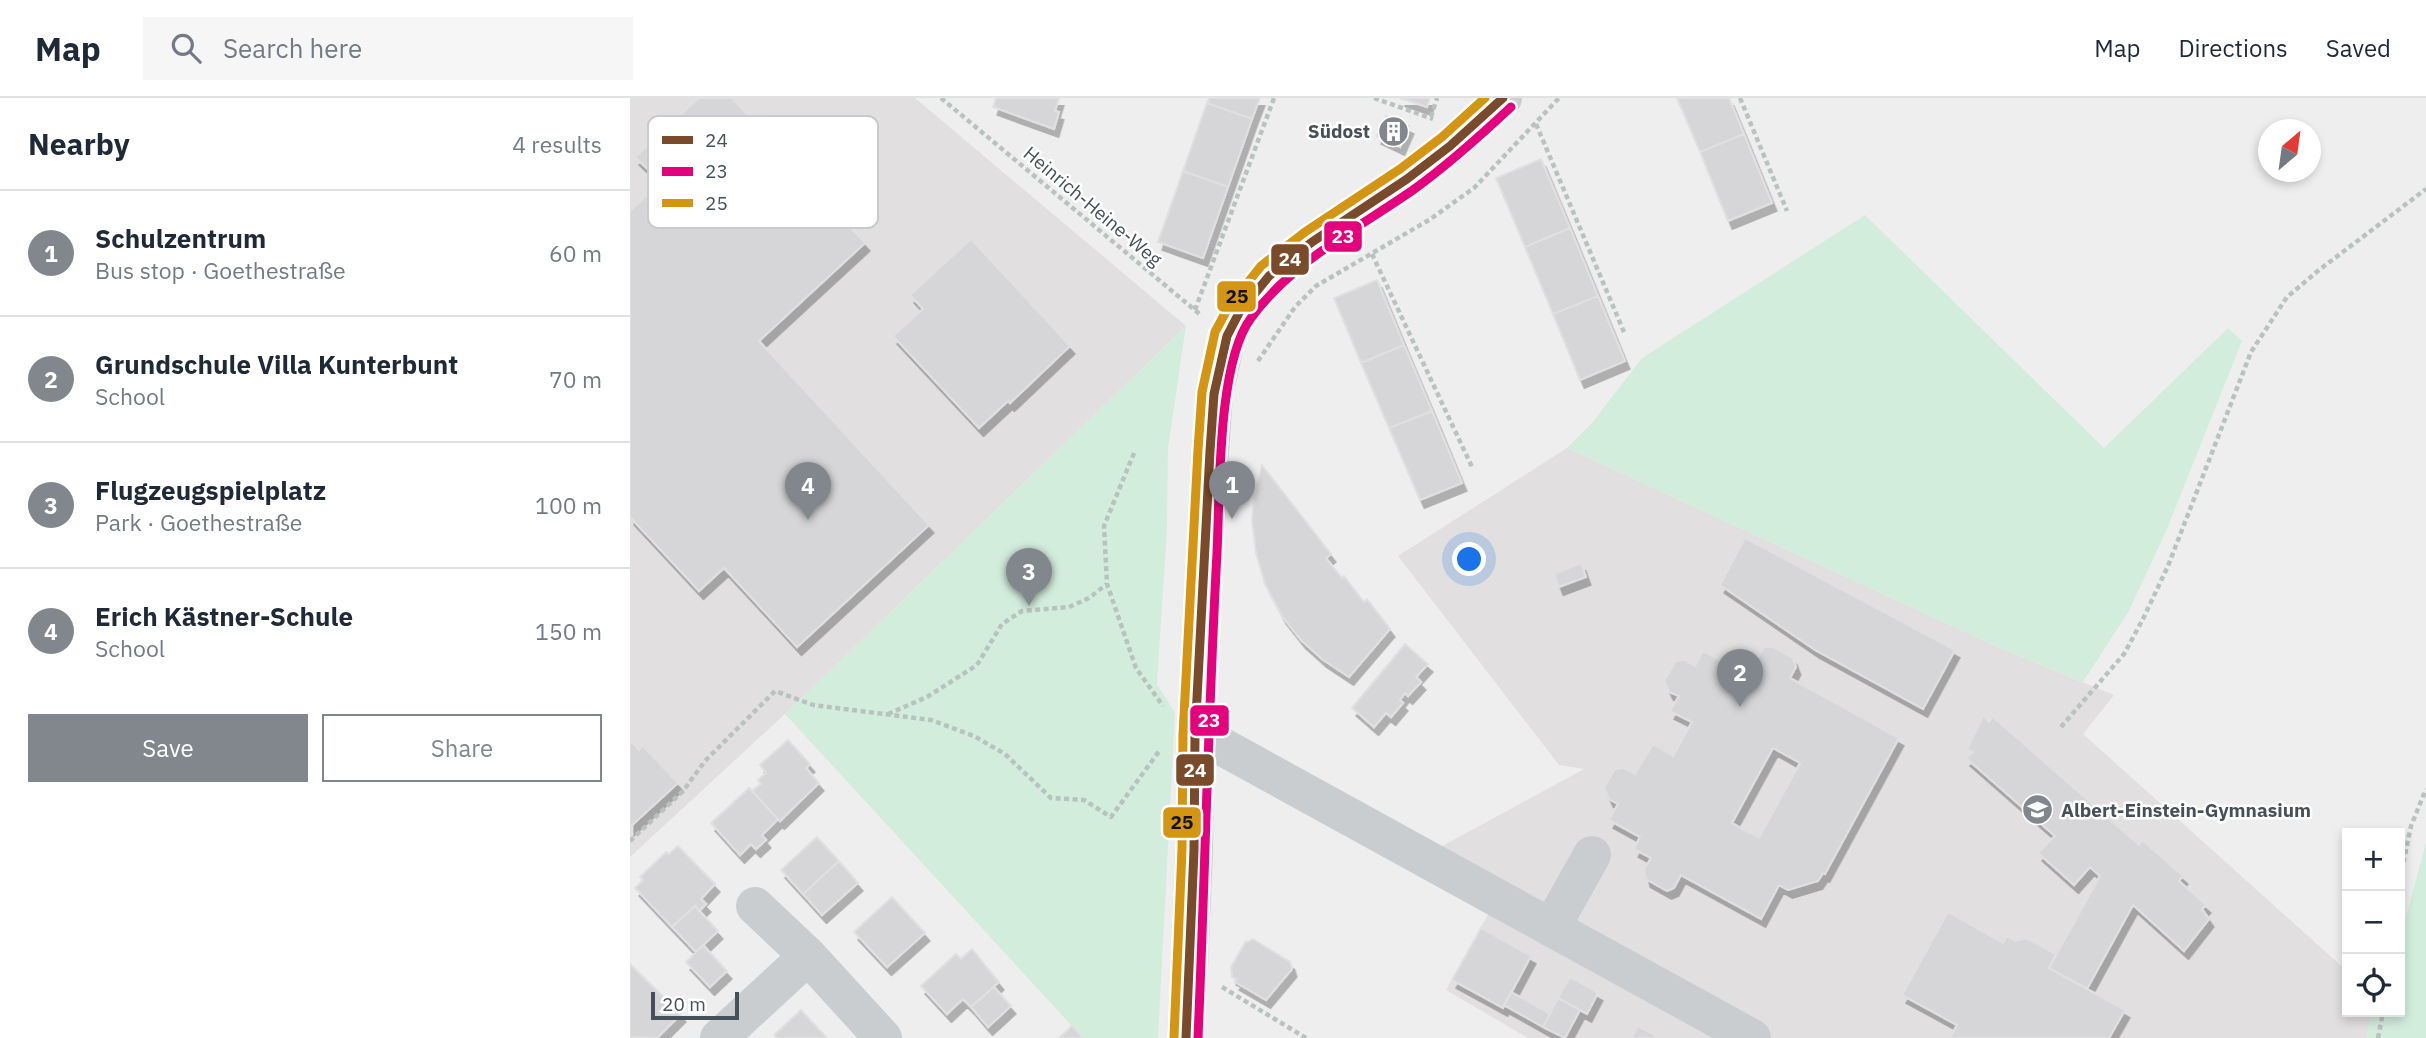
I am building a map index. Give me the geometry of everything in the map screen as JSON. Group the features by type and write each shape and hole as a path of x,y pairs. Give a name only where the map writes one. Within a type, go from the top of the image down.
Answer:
{"street":[{"path":"1186,1038 1194,850 1186,731 1214,394 1227,336 1251,295 1278,268 1407,179 1450,146 1503,98"},
{"path":"1186,731 1221,747 1752,1038"},
{"path":"1551,928 1592,855"},
{"path":"755,906 808,956 883,1038"},
{"path":"719,1038 808,956"}],"path":[{"name":"Heinrich-Heine-Weg","path":"941,98 1227,336"},
{"path":"1195,310 1274,98"},
{"path":"1374,98 1439,121"},
{"path":"1431,118 1437,98"},
{"path":"1254,368 1295,307 1316,286 1429,220 1474,188 1559,98"},
{"path":"1740,98 1787,211"},
{"path":"1536,124 1624,332"},
{"path":"2061,727 2124,654 2143,619 2168,566 2251,352 2287,297 2426,189"},
{"path":"1372,254 1472,467"},
{"path":"630,841 683,791 705,761 775,691 813,705 931,720 974,736 1005,754 1051,798 1084,800 1111,817 1186,731 1136,668 1107,584 1104,527 1134,453"},
{"path":"887,715 927,697 977,666 1002,624 1022,611 1069,607 1089,598 1107,584"},
{"path":"2405,856 2412,825 2426,789"},
{"path":"1188,966 1307,1038"},
{"path":"2378,1038 2382,1017"}],"shaded area":[{"path":"630,98 915,98 1186,326 785,714 630,857"},
{"path":"1567,448 2000,648 2114,695 2083,734 2342,967 2342,1017 2370,1017 2367,1038 1528,1038 1446,990 1504,886 1437,849 1584,769 1559,765 1398,556"}],"green space":[{"path":"1865,215 2104,448 2228,328 2242,341 2167,529 2129,611 2083,682 2000,648 1567,448 1591,424 1642,358"},
{"path":"1186,326 1168,448 1167,528 1157,684 1175,713 1158,1038 1083,1038 785,714"},
{"path":"2426,842 2426,1038 2367,1038 2370,1017 2405,1017 2405,921"}],"building":[{"path":"699,98 732,98 749,116 679,116"},
{"path":"996,98 1059,98 1055,111 1059,112 1054,129 993,107"},
{"path":"1209,98 1260,98 1252,119 1207,103"},
{"path":"1400,98 1430,98 1427,107"},
{"path":"1677,98 1729,98 1744,134 1700,152"},
{"path":"1207,103 1252,119 1228,187 1183,171"},
{"name":"Südost","path":"1386,116 1409,126 1400,147 1377,136"},
{"path":"1744,134 1772,203 1728,221 1700,152"},
{"path":"648,145 648,170 635,157"},
{"path":"1541,159 1570,228 1525,247 1496,178"},
{"path":"1183,171 1228,187 1203,258 1158,242"},
{"path":"648,194 648,228 851,228 865,243 759,341 929,525 797,647 724,568 699,591 630,517 630,211"},
{"path":"1570,228 1598,296 1553,314 1525,247"},
{"path":"971,239 1070,346 1010,403 1008,401 979,428 893,336 923,309 910,295"},
{"path":"1377,280 1404,345 1361,363 1334,298"},
{"path":"1598,296 1625,361 1580,380 1553,314"},
{"path":"1404,345 1432,411 1389,428 1361,363"},
{"path":"1432,411 1462,483 1420,500 1389,428"},
{"path":"1262,465 1331,554 1326,558 1364,602 1367,599 1390,629 1349,677 1322,659 1301,640 1282,616 1265,584 1256,553 1252,521 1254,497"},
{"path":"1745,538 1955,650 1923,709 1815,650 1720,585"},
{"path":"1581,563 1586,577 1559,587 1554,574"},
{"path":"1405,644 1428,664 1416,677 1421,682 1408,696 1405,693 1400,700 1403,703 1391,717 1386,713 1374,727 1352,708"},
{"path":"1764,647 1773,647 1792,657 1796,667 1790,678 1899,738 1825,874 1823,873 1818,881 1788,890 1779,885 1761,919 1681,875 1674,888 1667,891 1646,879 1644,870 1651,858 1634,849 1640,837 1609,820 1618,804 1609,799 1604,788 1615,769 1624,768 1635,774 1653,744 1673,756 1692,722 1670,711 1679,696 1669,692 1664,681 1676,661 1685,660 1695,666 1703,651 1734,668 1743,652 1757,660","holes":["1773,748 1800,763 1759,838 1732,823"]},
{"path":"1982,714 1989,722 1993,717 2139,845 2142,840 2183,876 2179,881 2206,905 2202,909 2209,919 2184,951 2133,905 2087,989 2049,968 2100,876 2090,867 2074,885 2038,853 2055,836 1966,758 1973,752 1967,749"},
{"path":"630,740 639,750 643,746 678,783 630,827"},
{"path":"788,740 810,764 806,768 819,783 780,821 752,791 761,784 758,780 766,773 760,765"},
{"path":"749,788 778,819 762,835 766,840 756,849 751,844 740,855 711,823"},
{"path":"817,837 839,861 803,894 781,870"},
{"path":"678,846 715,884 701,899 706,904 699,911 695,906 672,927 635,888 643,880 640,877 666,852 669,854"},
{"path":"839,861 858,883 822,915 803,894"},
{"path":"892,897 925,933 887,967 854,932"},
{"path":"695,906 718,931 696,952 672,927"},
{"path":"1948,912 2003,943 2007,936 2015,941 2026,938 2056,954 2049,968 2125,1010 2109,1038 1950,1038 1957,1025 1902,995"},
{"path":"1481,928 1531,956 1503,1008 1452,980"},
{"path":"1253,939 1290,962 1292,969 1266,1000 1235,982 1237,979 1232,977 1231,967 1246,941"},
{"path":"703,945 727,971 710,987 686,962"},
{"path":"972,949 999,982 971,1007 963,999 947,1014 921,986 956,954 961,959"},
{"path":"630,964 681,1014 657,1038 630,1037"},
{"path":"1570,977 1598,993 1587,1014 1558,998"},
{"path":"994,987 1011,1006 988,1027 971,1007"},
{"path":"1511,992 1550,1014 1543,1027 1504,1005"},
{"path":"1558,998 1580,1010 1565,1038 1543,1027"},
{"path":"801,1010 827,1038 777,1038 774,1035"},
{"path":"1072,1026 1083,1038 1059,1038"},
{"path":"1638,1026 1660,1038 1631,1038"}],"transit line":[{"name":"25","path":"1174,1037 1182,850 1183,735 1198,450 1202,392 1215,332 1229,306 1261,266 1305,232 1400,169 1442,137 1485,98"},
{"name":"24","path":"1186,1038 1194,850 1195,736 1210,451 1214,394 1227,336 1239,313 1269,276 1312,242 1407,179 1450,146 1503,98"},
{"name":"23","path":"1198,1038 1222,430 1232,365 1240,339 1251,318 1286,279 1327,247 1426,180 1511,107"}],"place":[{"name":"Südost","path":"1393,131"},
{"name":"Schulzentrum","path":"1232,519"},
{"name":"Erich Kästner-Schule","path":"808,520"},
{"name":"Flugzeugspielplatz","path":"1029,606"},
{"name":"Grundschule Villa Kunterbunt","path":"1740,707"},
{"name":"Albert-Einstein-Gymnasium","path":"2038,810"}]}
